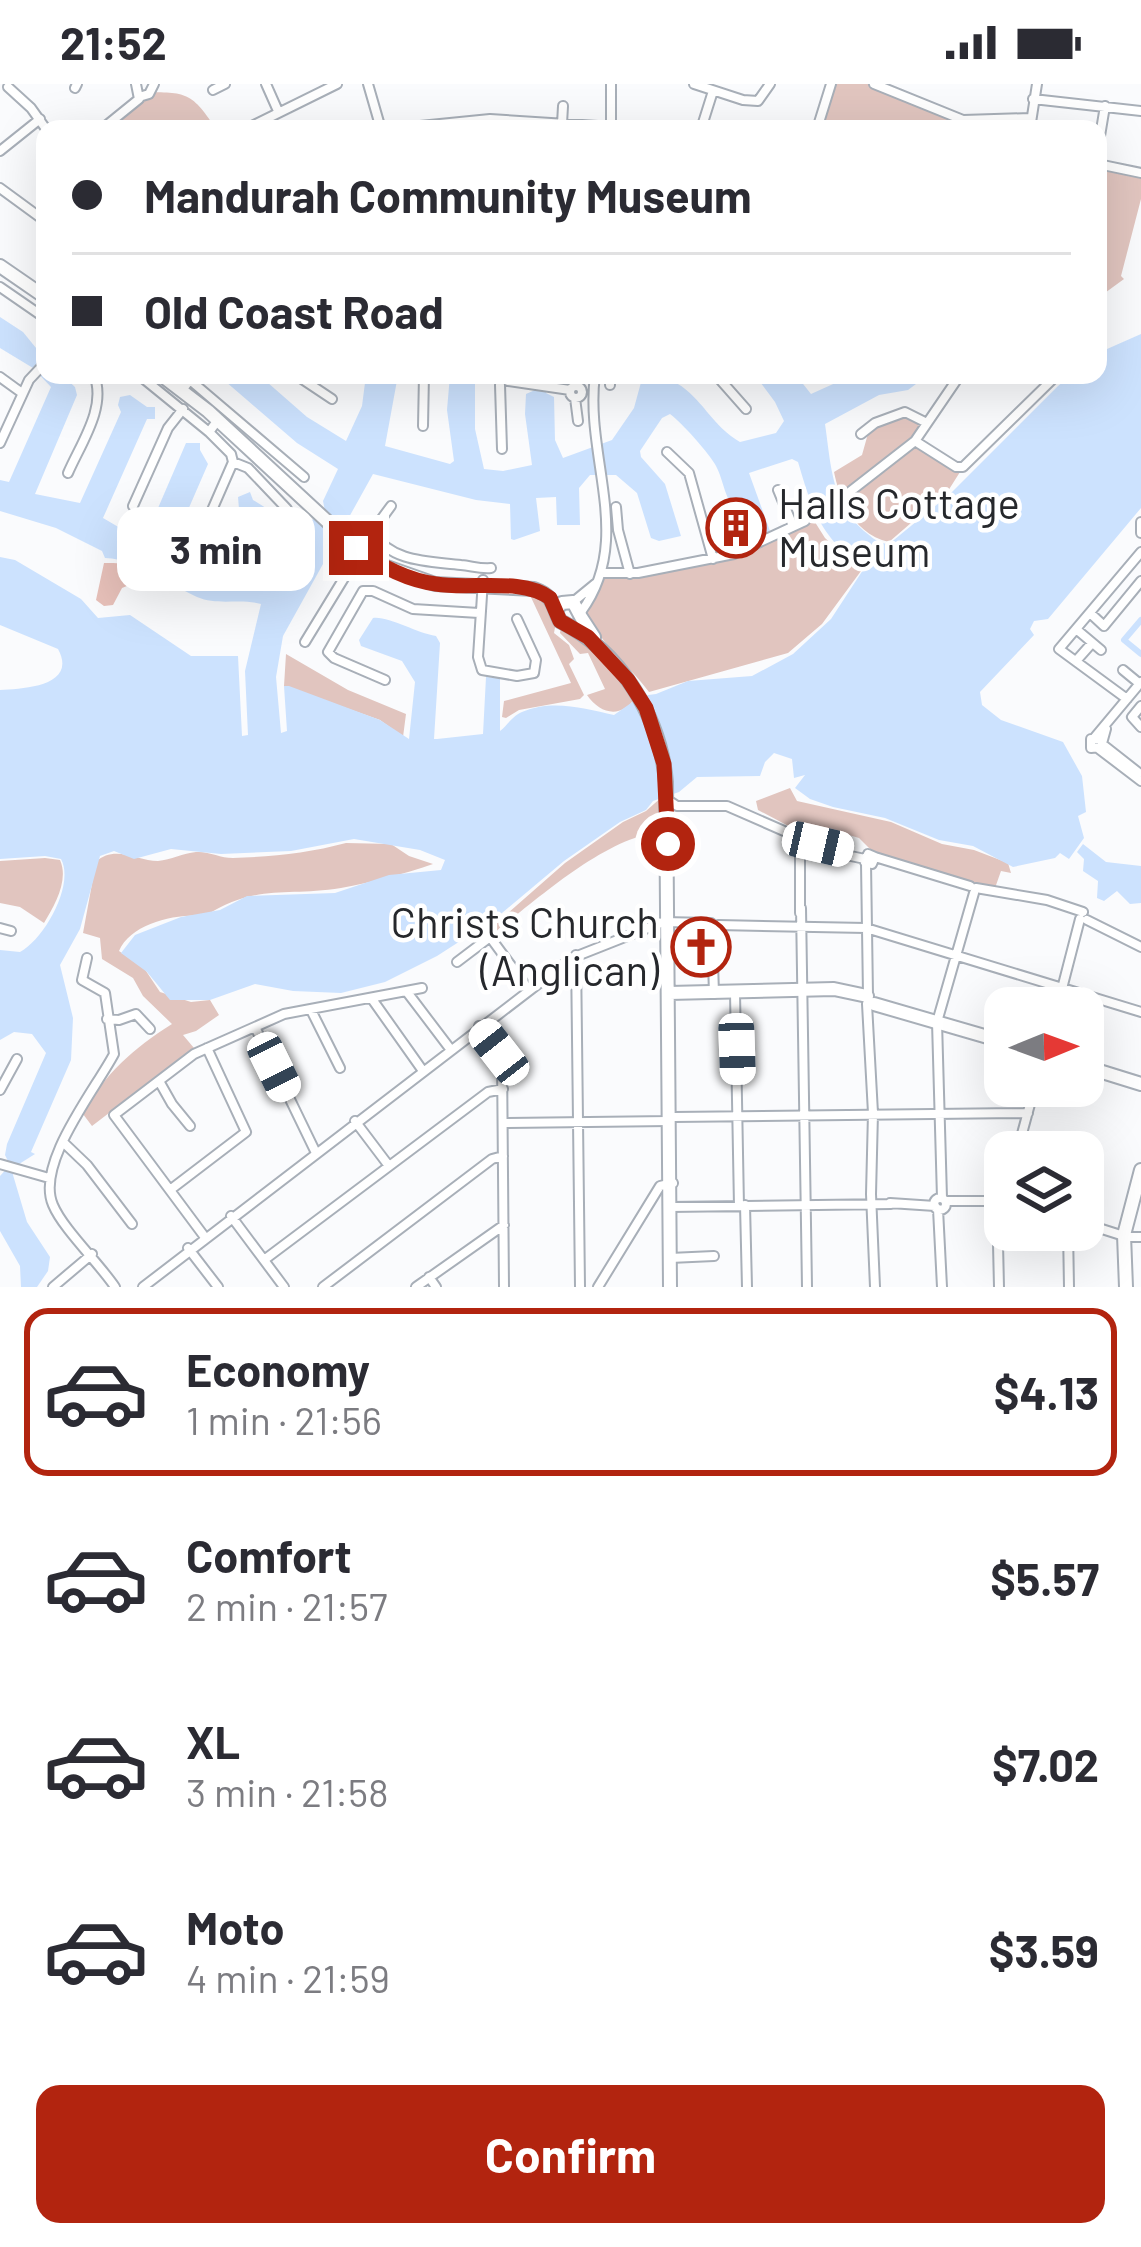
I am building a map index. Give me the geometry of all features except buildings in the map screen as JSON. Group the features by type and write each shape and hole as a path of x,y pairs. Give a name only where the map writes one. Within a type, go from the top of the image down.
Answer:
{"main road":[{"path":"0,263 36,288"},
{"path":"187,384 213,426 374,561 412,577 546,594 572,608 638,691 665,747 670,799 672,1287"},
{"path":"572,608 560,621 588,637 638,691"},
{"path":"671,994 802,988 870,1000 984,1034"},
{"path":"1104,1070 1139,1081"},
{"path":"1126,1287 1124,1235 1141,1170"}],"street":[{"path":"115,120 134,106 139,97 136,84"},
{"path":"139,97 149,94 154,84"},
{"path":"213,90 225,84"},
{"path":"266,84 278,111"},
{"path":"262,120 317,88 337,84"},
{"path":"368,84 382,120"},
{"path":"610,84 611,120"},
{"path":"694,84 743,100 758,100 770,84"},
{"path":"818,120 831,84"},
{"path":"874,84 963,120"},
{"path":"1030,120 1037,84"},
{"path":"5,87 40,119"},
{"path":"704,120 713,91"},
{"path":"1033,99 1141,111"},
{"path":"562,120 563,106"},
{"path":"1103,120 1105,106"},
{"path":"0,151 36,122"},
{"path":"1107,166 1141,173"},
{"path":"0,188 36,214"},
{"path":"0,287 36,312"},
{"path":"0,443 36,370"},
{"path":"0,377 22,393"},
{"path":"68,473 98,406 96,384"},
{"path":"151,384 213,426 231,454 232,462 202,533"},
{"path":"188,384 304,478"},
{"path":"310,384 332,399"},
{"path":"423,426 424,384"},
{"path":"501,384 502,449"},
{"path":"520,384 579,391 586,384"},
{"path":"578,421 580,384"},
{"path":"724,384 746,409"},
{"path":"853,507 847,494 915,442 953,384"},
{"path":"915,442 956,467 964,467 1048,384"},
{"path":"572,608 601,573 607,542 597,444 579,391"},
{"path":"133,506 168,428 183,409"},
{"path":"861,434 905,412 925,422"},
{"path":"668,452 689,472 713,559"},
{"path":"232,462 248,467 287,509 268,559 251,555"},
{"path":"778,490 793,526"},
{"path":"391,506 379,518 374,538 453,579 482,583 478,657 482,670 534,673 537,664 517,619"},
{"path":"616,507 630,574"},
{"path":"601,573 630,574 734,554 805,521"},
{"path":"1141,522 1141,533"},
{"path":"1126,699 1059,649 1141,552"},
{"path":"305,642 352,565"},
{"path":"1119,578 1133,590"},
{"path":"1090,613 1103,626 1141,581"},
{"path":"385,680 330,654 330,646 363,591 413,609 479,613"},
{"path":"327,606 347,618"},
{"path":"1076,629 1101,650"},
{"path":"1076,662 1092,643"},
{"path":"1123,670 1140,684 1108,721 1099,742 1141,777"},
{"path":"1141,706 1132,717 1141,727"},
{"path":"670,799 677,806 727,806 805,844 972,890 1047,900 1141,944"},
{"path":"805,844 800,861 808,1287"},
{"path":"870,860 875,1287"},
{"path":"942,1287 938,1020 972,890"},
{"path":"1063,987 1083,919"},
{"path":"139,1287 576,955 667,924 869,929 1060,987"},
{"path":"714,928 714,993"},
{"path":"457,962 490,937 530,990"},
{"path":"576,955 580,1287"},
{"path":"87,958 82,980 108,991 114,1054 93,1084 49,1178 56,1211 114,1285"},
{"path":"203,1235 114,1115 207,1048 284,1014 422,988"},
{"path":"407,992 450,1049"},
{"path":"735,993 747,1287"},
{"path":"372,999 422,1070"},
{"path":"1104,1001 1141,1012"},
{"path":"311,1010 340,1069"},
{"path":"107,1018 119,1020 136,1014 150,1029"},
{"path":"480,1027 501,1056 504,1287"},
{"path":"256,1028 315,1151"},
{"path":"170,1190 246,1132 207,1048"},
{"path":"0,1090 17,1059"},
{"path":"159,1082 190,1126"},
{"path":"264,1260 488,1092 502,1089"},
{"path":"1023,1131 1030,1107"},
{"path":"503,1123 1028,1113"},
{"path":"355,1121 389,1166"},
{"path":"64,1143 132,1224"},
{"path":"323,1287 492,1159 503,1156"},
{"path":"0,1164 49,1178"},
{"path":"598,1287 658,1189 672,1183"},
{"path":"672,1207 984,1201"},
{"path":"230,1215 284,1287"},
{"path":"416,1287 504,1225"},
{"path":"1104,1229 1141,1237"},
{"path":"187,1248 216,1287"},
{"path":"998,1287 999,1251"},
{"path":"1068,1251 1069,1287"},
{"path":"53,1287 92,1254"},
{"path":"672,1258 714,1256"},
{"path":"429,1277 436,1287"}],"shaded area":[{"path":"836,84 868,84 958,120 825,120"},
{"path":"139,92 185,96 209,120 114,120 133,106"},
{"path":"1107,168 1141,175 1141,199 1124,279 1107,291"},
{"path":"909,415 920,423 913,436 915,445 960,472 948,491 889,542 867,532 851,516 834,472 862,455 869,430"},
{"path":"813,519 825,538 861,571 822,624 788,653 649,692 584,610 605,576 636,576 737,557"},
{"path":"104,563 137,566 151,576 122,588 113,605 104,606 96,600"},
{"path":"529,593 546,598 556,622 554,633 569,645 574,659 569,664 584,695 519,710 506,718 502,717 504,701 571,683"},
{"path":"561,627 611,666 635,698 629,705 611,712 592,701 587,695 605,689 588,653 580,654 560,633"},
{"path":"286,654 348,690 406,714 403,737 380,720 284,686"},
{"path":"790,788 797,801 891,822 942,844 1008,863 1011,873 1001,871 995,888 878,857 859,838 815,825 810,832 798,831 758,810 756,801"},
{"path":"663,796 664,832 643,835 598,856 495,932 491,928 565,863"},
{"path":"346,843 391,844 433,864 341,888 240,899 205,916 156,922 125,941 119,951 144,968 160,992 191,1002 210,1000 219,1015 183,1035 194,1048 92,1126 83,1114 100,1086 133,1052 172,1024 143,996 133,978 102,959 100,938 83,933 96,862 110,854 158,861 196,852 261,857"},
{"path":"60,860 63,876 44,923 20,907 0,903 0,861"}],"water":[{"path":"0,317 23,332 36,348 36,371 0,348"},
{"path":"1141,334 1141,508 1048,619 1034,621 1030,629 1034,635 980,692 982,705 1001,720 1063,742 1082,776 1086,812 1078,816 1084,838 1069,859 1060,853 1013,867 973,846 939,840 885,818 810,799 795,788 805,775 794,778 792,759 774,753 760,776 697,777 679,792 653,801 564,861 496,918 385,982 341,993 255,984 210,1000 170,1000 147,972 121,953 135,935 181,917 220,910 247,896 335,893 389,875 441,870 445,860 420,850 354,839 291,851 221,854 171,849 134,859 114,851 100,856 80,929 60,965 73,1018 71,1060 31,1152 35,1154 16,1166 13,1175 27,1222 50,1257 48,1271 37,1287 21,1287 20,1266 0,1231 0,1176 10,1165 7,1144 46,1053 32,1034 14,1032 0,1040 0,950 20,952 38,936 61,896 64,870 61,859 45,856 0,859 0,690 46,683 61,671 62,661 58,649 0,625 0,557 15,560 81,599 98,618 130,615 191,656 238,656 242,736 248,735 245,671 261,604 197,597 142,567 105,558 102,551 56,528 0,511 0,480 9,482 51,387 48,384 72,384 77,395 35,494 80,503 121,412 120,397 130,395 155,407 155,419 147,419 103,518 127,532 146,536 186,443 200,443 208,464 171,549 212,569 239,509 238,497 250,492 266,508 267,520 242,555 239,572 274,581 311,520 325,511 323,501 338,469 297,443 228,384 269,384 307,417 346,441 362,406 365,384 396,384 385,446 450,464 454,461 447,410 449,384 475,384 475,429 484,469 503,471 532,465 525,414 526,394 535,390 533,384 552,384 546,393 554,397 555,440 563,458 612,440 634,408 641,384 678,384 740,442 776,433 784,421 762,384 803,384 811,394 833,384 916,384 879,395 825,424 834,482 845,508 864,531 889,544 951,493 1060,384 1107,384 1107,349","holes":["670,414 713,461 729,501 746,515 748,541 770,531 749,473 792,459 798,462 820,522 863,570 831,619 793,654 752,676 688,681 641,696 614,715 568,706 533,708 515,716 500,731 500,678 486,677 483,734 434,739 440,643 436,636 373,618 359,640 361,646 402,661 415,682 409,739 380,720 289,686 284,686 287,731 281,733 276,677 283,636 373,474 510,504 514,540 540,531 536,498 556,497 557,525 580,525 579,488 590,475 616,475 637,493 651,538 659,541 681,536 665,484 640,451 662,418"]},
{"path":"1083,844 1106,862 1141,866 1141,903 1130,904 1117,891 1104,901 1097,898 1098,881 1083,871 1084,859 1077,852"}],"waterway":[{"path":"1141,620 1124,640 1141,654"}],"place":[{"name":"Halls Cottage Museum","path":"736,528"},
{"name":"Christs Church (Anglican)","path":"701,947"}],"route":[{"path":"356,548 381,565 420,581 533,589 546,594 560,621 588,637 628,680 646,708 664,764 668,844"}]}
